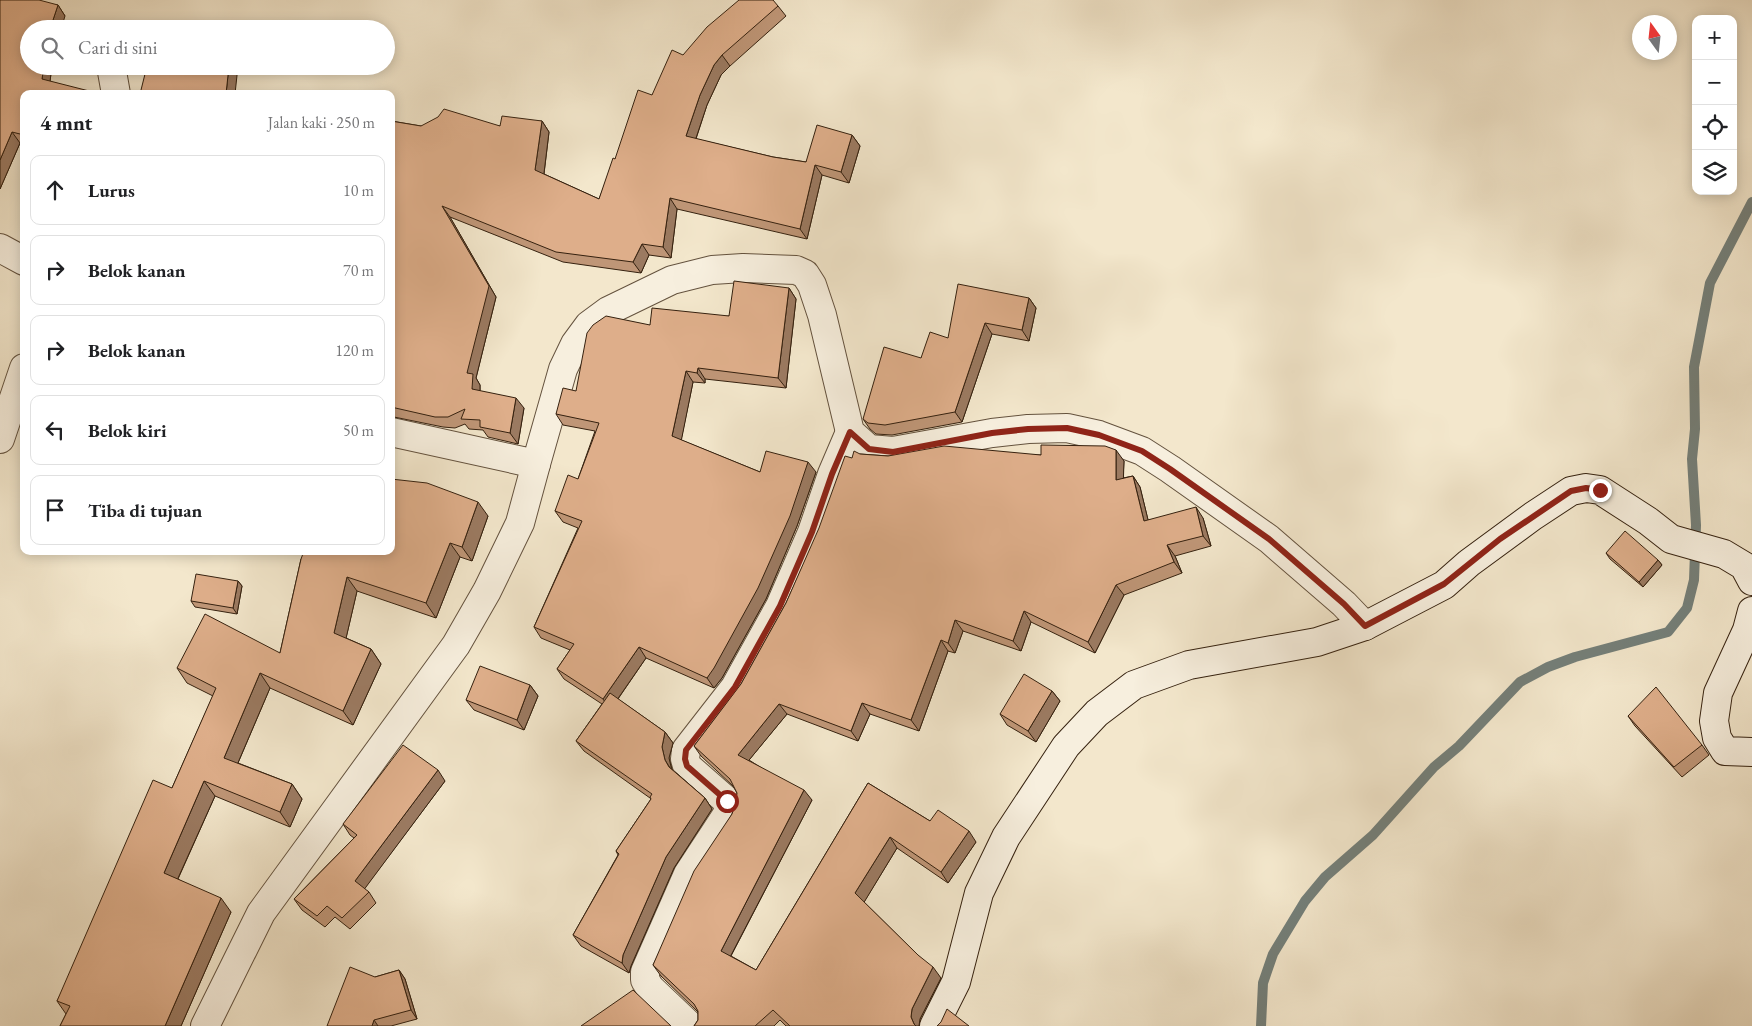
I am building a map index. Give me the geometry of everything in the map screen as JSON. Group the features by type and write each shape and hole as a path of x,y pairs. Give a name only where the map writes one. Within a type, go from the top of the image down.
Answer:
{"street":[{"path":"113,75 115,90"},
{"path":"0,248 20,259"},
{"path":"205,1026 261,913 460,637 487,591 520,524 563,370 575,344 589,324 608,311 672,280 712,270 744,268 796,270 805,274 812,285 822,315 850,432 869,449 893,452 992,433 1028,429 1067,428 1099,435 1142,451 1269,539 1344,604 1365,626"},
{"path":"0,439 20,380"},
{"path":"690,1026 650,988 645,980 645,972 688,874 726,816 729,808 727,801 687,766 685,759 686,750 735,687 780,606 812,532 832,474 850,432"},
{"path":"395,433 536,464"},
{"path":"934,1026 956,982 980,893 1006,838 1066,746 1096,713 1134,685 1189,665 1316,642 1365,626 1444,584 1492,545 1533,516 1571,491 1586,488 1600,490 1648,521 1671,539 1724,554 1744,566 1752,581"},
{"path":"1752,611 1747,630 1718,693 1714,721 1717,738 1725,751 1752,752"}],"building":[{"path":"0,0 39,0 58,5 53,20 20,20 20,75 43,75 42,79 85,90 20,90 20,134 12,132 0,160"},
{"path":"739,0 773,0 778,6 722,55 714,65 700,95 686,136 773,157 806,162 817,125 852,135 841,172 815,165 800,229 670,198 663,247 642,244 633,262 556,252 442,206 489,286 467,373 473,374 472,389 516,398 510,433 480,427 480,420 461,419 465,409 448,417 435,417 395,408 395,122 421,126 438,117 444,109 500,126 502,116 542,121 535,170 599,199 613,158 615,159 638,90 652,95 672,50 683,55 707,27"},
{"path":"145,75 228,75 226,90 141,90"},
{"path":"734,281 789,288 778,378 698,368 697,373 686,371 672,436 760,472 766,451 808,462 790,516 758,588 707,678 639,647 603,699 557,669 574,644 534,627 582,521 555,511 568,475 578,479 599,423 556,414 563,388 576,391 587,333 593,325 606,316 650,325 652,308 729,316"},
{"path":"958,284 1029,298 1022,330 985,323 955,412 885,425 868,423 863,419 884,347 921,358 930,332 948,338"},
{"path":"1041,445 1105,446 1116,450 1116,480 1133,476 1144,521 1196,507 1203,536 1167,545 1174,562 1116,585 1088,642 1024,611 1013,641 955,620 948,643 941,640 911,720 862,703 851,731 779,704 738,755 804,790 721,951 756,970 868,783 930,821 938,810 969,831 941,872 890,837 855,893 918,955 933,967 912,1009 911,1017 916,1026 790,1026 773,1010 755,1026 694,1026 698,1020 698,1011 694,1004 653,965 694,871 732,814 737,793 730,779 694,746 741,684 786,603 819,528 845,456 852,458 854,451 860,454 888,456 944,446 1041,455"},
{"path":"395,479 427,483 478,502 462,547 450,543 426,603 347,577 334,633 371,649 343,711 260,673 224,758 292,784 280,812 204,781 164,873 221,898 165,1026 60,1026 70,1006 57,1001 153,780 172,788 216,688 177,668 205,614 280,653 302,555 395,555"},
{"path":"1625,531 1658,560 1639,582 1606,553"},
{"path":"196,574 238,581 233,608 191,601"},
{"path":"480,666 530,685 517,720 466,700"},
{"path":"1024,674 1052,691 1028,731 1000,714"},
{"path":"1656,687 1702,745 1674,767 1628,716"},
{"path":"610,693 665,732 662,747 669,767 705,798 666,857 623,955 622,963 573,935 619,854 616,851 651,799 652,794 576,741"},
{"path":"403,745 438,770 355,881 369,892 342,918 327,906 317,916 294,899 357,835 343,824"},
{"path":"350,967 375,977 399,970 411,1010 374,1020 372,1026 327,1026"},
{"path":"633,990 671,1026 581,1026"},
{"path":"947,1009 969,1026 937,1026"}],"waterway":[{"path":"1261,1026 1263,983 1273,954 1305,901 1325,877 1373,835 1434,767 1459,746 1520,682 1548,667 1575,657 1668,632 1687,608 1694,580 1696,525 1692,459 1695,429 1694,367 1710,283 1752,202"}],"route":[{"path":"727,801 687,766 685,759 686,750 735,687 780,606 812,532 832,474 850,432 869,449 893,452 992,433 1028,429 1067,428 1099,435 1142,451 1269,539 1344,604 1365,626 1444,584 1500,539 1571,491 1586,488 1600,490"}]}
